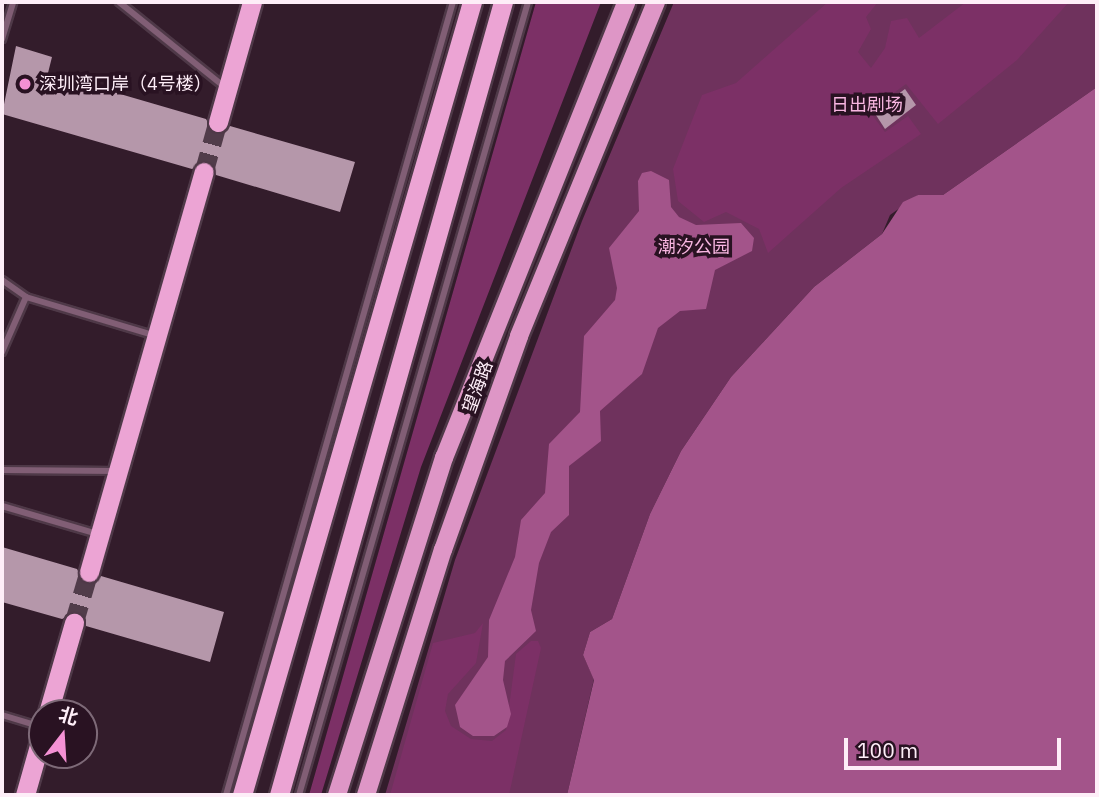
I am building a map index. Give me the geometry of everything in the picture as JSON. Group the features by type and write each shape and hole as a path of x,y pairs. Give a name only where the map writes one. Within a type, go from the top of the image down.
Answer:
{"highway":[{"path":"218,122 252,2"},
{"path":"242,795 472,2"},
{"path":"279,795 503,2"},
{"path":"89,572 204,172"},
{"path":"52,699 74,622"},
{"path":"25,795 32,769"}],"main road":[{"name":"望海路","path":"337,795 454,431 626,2"},
{"name":"望海路","path":"366,795 439,562 519,336 656,2"}],"lane":[{"path":"2,39 13,2"},
{"path":"119,2 227,90"},
{"path":"226,795 453,2"},
{"path":"299,795 528,2"},
{"path":"2,280 26,297 156,336"},
{"path":"2,352 26,297"},
{"path":"2,470 118,471"},
{"path":"2,506 100,535"},
{"path":"2,715 28,723"}],"green space":[{"path":"536,2 601,2 421,467 321,795 309,795"},
{"name":"潮汐公园","path":"674,2 1097,2 1097,87 943,195 918,195 890,215 882,234 814,287 731,377 681,451 650,514 612,619 590,632 583,655 594,679 567,795 385,795 455,560 582,221"},
{"name":"日出剧场","path":"828,2 878,2 866,17 871,29 858,52 871,68 885,48 891,21 907,18 919,38 966,2 1069,2 1017,60 938,124 906,84 869,111 885,132 908,116 921,134 841,188 768,253 759,229 726,212 704,222 678,201 673,169 702,95 736,83"},
{"path":"483,623 476,663 448,694 445,711 451,726 471,739 492,741 506,730 516,654 531,641 538,641 541,648 509,795 390,795 433,643 475,633"}],"shaded area":[{"path":"1097,87 1097,795 567,795 594,680 583,655 590,632 612,619 650,514 681,451 731,377 814,287 882,234 903,202 918,195 943,195"},
{"name":"潮汐公园","path":"651,171 669,180 671,207 679,217 696,225 741,223 754,238 752,251 715,270 706,309 680,311 658,328 642,374 600,411 601,441 569,466 569,515 551,532 539,563 531,610 536,631 505,661 503,680 511,714 507,727 494,736 473,736 460,727 455,705 488,657 489,620 515,557 521,520 545,493 549,444 580,412 584,336 615,300 617,288 609,248 639,211 638,181 642,173"}],"building":[{"path":"16,46 52,57 48,73 206,119 214,134 230,126 355,162 340,212 216,175 208,160 192,169 2,114"},
{"path":"905,89 916,105 885,129 874,112"},
{"path":"2,547 77,569 85,584 101,576 224,612 210,662 86,626 78,612 62,619 2,602"}],"tunnel":[{"path":"204,172 218,122"},
{"path":"74,623 89,572"}],"place":[{"name":"深圳湾口岸（4号楼）","path":"25,84"}]}
